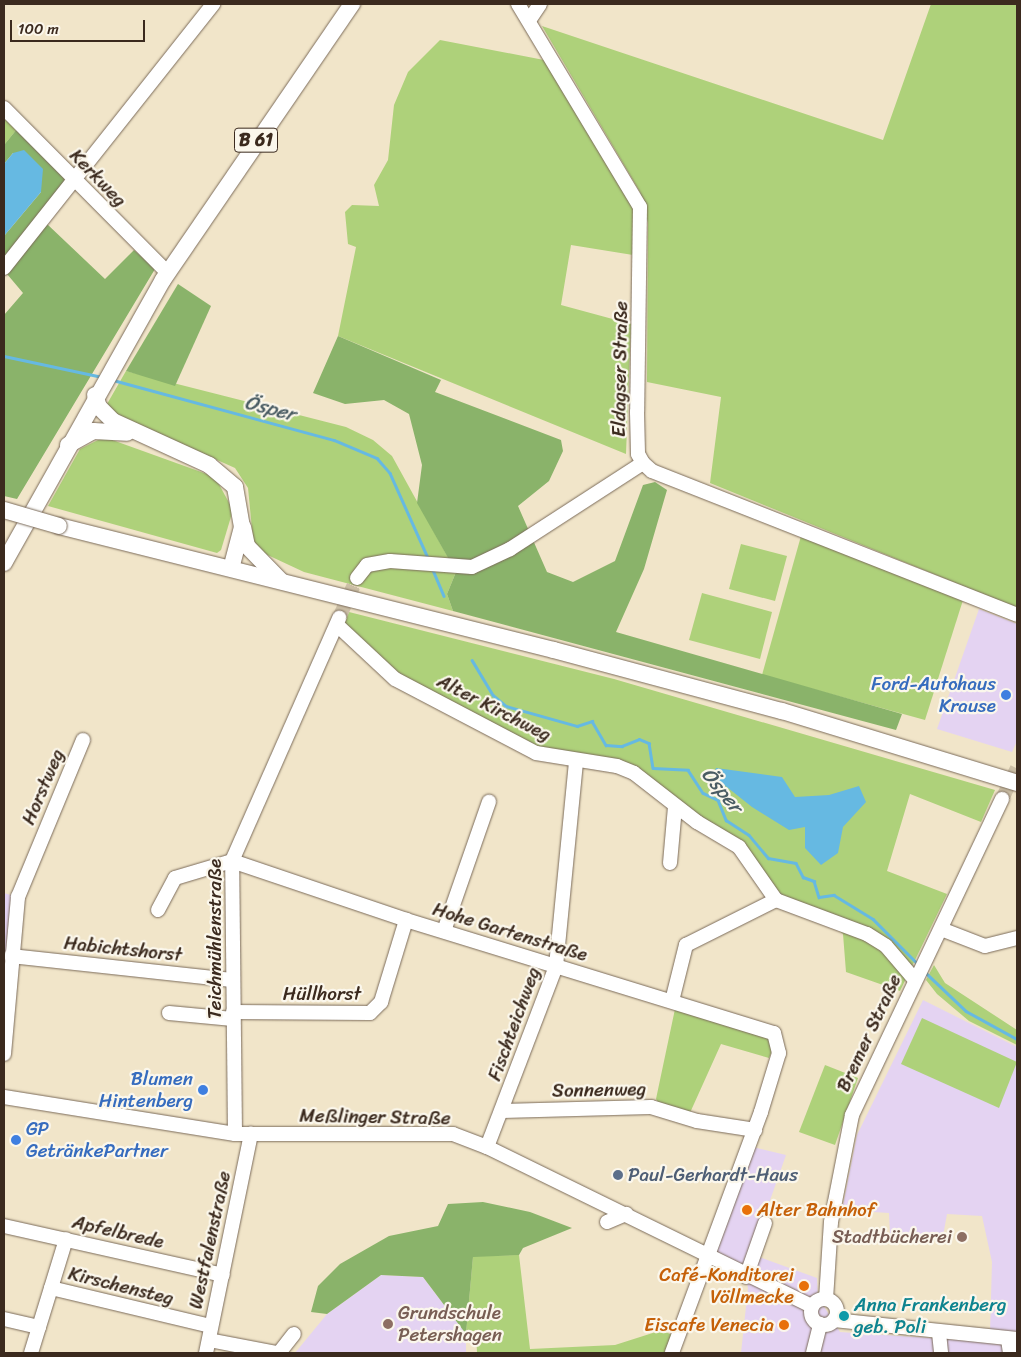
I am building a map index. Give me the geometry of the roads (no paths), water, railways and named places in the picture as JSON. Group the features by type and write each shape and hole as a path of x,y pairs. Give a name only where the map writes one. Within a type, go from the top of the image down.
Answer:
{"main road":[{"name":"B 61","path":"4,563 67,446 168,273 352,4"},
{"path":"97,393 105,414 139,436 223,474 241,501 242,527 247,546 283,582"},
{"path":"67,446 93,431 139,436"},
{"path":"4,510 59,526 763,706 1017,783"},
{"path":"231,570 242,527"}],"street":[{"path":"4,268 213,4"},
{"name":"Eldagser Straße","path":"518,4 530,19 640,207 637,412 638,454 643,463"},
{"path":"530,19 540,4"},
{"name":"Kerkweg","path":"4,108 168,273"},
{"path":"357,578 367,564 424,562 443,566 472,567 510,549 643,463 652,471 1017,615"},
{"name":"Alter Kirchweg","path":"338,621 395,679 536,754 634,773 675,807 739,847 776,900"},
{"name":"Teichmühlenstraße","path":"235,1134 232,860 338,621"},
{"name":"Horstweg","path":"4,1054 11,956 21,885 83,740"},
{"name":"Fischteichweg","path":"487,1147 556,966 576,761"},
{"name":"Bremer Straße","path":"826,1299 845,1136 875,1060 941,929 1002,799"},
{"path":"444,931 490,802"},
{"path":"670,863 675,807"},
{"path":"158,910 175,878 232,860"},
{"name":"Hohe Gartenstraße","path":"232,860 406,920 774,1032 777,1037 779,1053 755,1130"},
{"path":"672,1001 686,945 776,900 866,934 886,946 917,977"},
{"name":"Hüllhorst","path":"169,1013 233,1016 370,1013 381,1002 406,920"},
{"path":"941,929 985,946 1017,938"},
{"name":"Habichtshorst","path":"11,956 232,980"},
{"name":"Meßlinger Straße","path":"4,1097 235,1134 453,1134 487,1147 626,1214 746,1277 812,1306"},
{"name":"Sonnenweg","path":"502,1111 651,1107 696,1121 755,1130"},
{"path":"672,1353 755,1130"},
{"name":"Westfalenstraße","path":"208,1347 251,1134"},
{"path":"607,1222 626,1214"},
{"path":"746,1277 765,1224"},
{"name":"Apfelbrede","path":"4,1226 223,1275"},
{"path":"31,1353 66,1239"},
{"name":"Kirschensteg","path":"51,1288 211,1326"},
{"path":"812,1353 827,1322 837,1309 826,1299 812,1306 812,1316 827,1322 1013,1339 1010,1353"},
{"path":"4,1318 39,1327"},
{"path":"939,1333 941,1353"},
{"path":"208,1347 278,1353 294,1334"}],"water":[{"path":"24,150 43,169 41,192 4,236 4,164 13,153"},
{"path":"716,768 782,777 795,797 829,795 859,786 866,802 843,827 838,853 821,865 805,848 805,827 789,830 752,807 713,776"}],"waterway":[{"name":"Ösper","path":"4,356 102,377"},
{"name":"Ösper","path":"113,380 334,440 377,458 390,473 428,558"},
{"name":"Ösper","path":"433,570 444,596"},
{"name":"Ösper","path":"472,660 493,695 506,706 577,726 592,721 606,745 622,746 639,739 649,743 653,768 688,770 703,793 718,800 726,820 749,835 768,858 796,863 803,877 814,881 819,897 834,895 873,919 919,965"},
{"name":"Ösper","path":"926,973 966,1011 1017,1039"}],"tunnel":[{"path":"339,618 357,578"},
{"path":"1002,799 1017,768"}],"place":[{"name":"Ford-Autohaus Krause","path":"1006,695"},
{"name":"Blumen Hintenberg","path":"203,1090"},
{"name":"GP GetränkePartner","path":"16,1140"},
{"name":"Paul-Gerhardt-Haus","path":"618,1175"},
{"name":"Alter Bahnhof","path":"747,1210"},
{"name":"Stadtbücherei","path":"962,1237"},
{"name":"Café-Konditorei Völlmecke","path":"804,1286"},
{"name":"Anna Frankenberg geb. Poli","path":"844,1316"},
{"name":"Grundschule Petershagen","path":"388,1324"},
{"name":"Eiscafe Venecia","path":"784,1325"}]}
